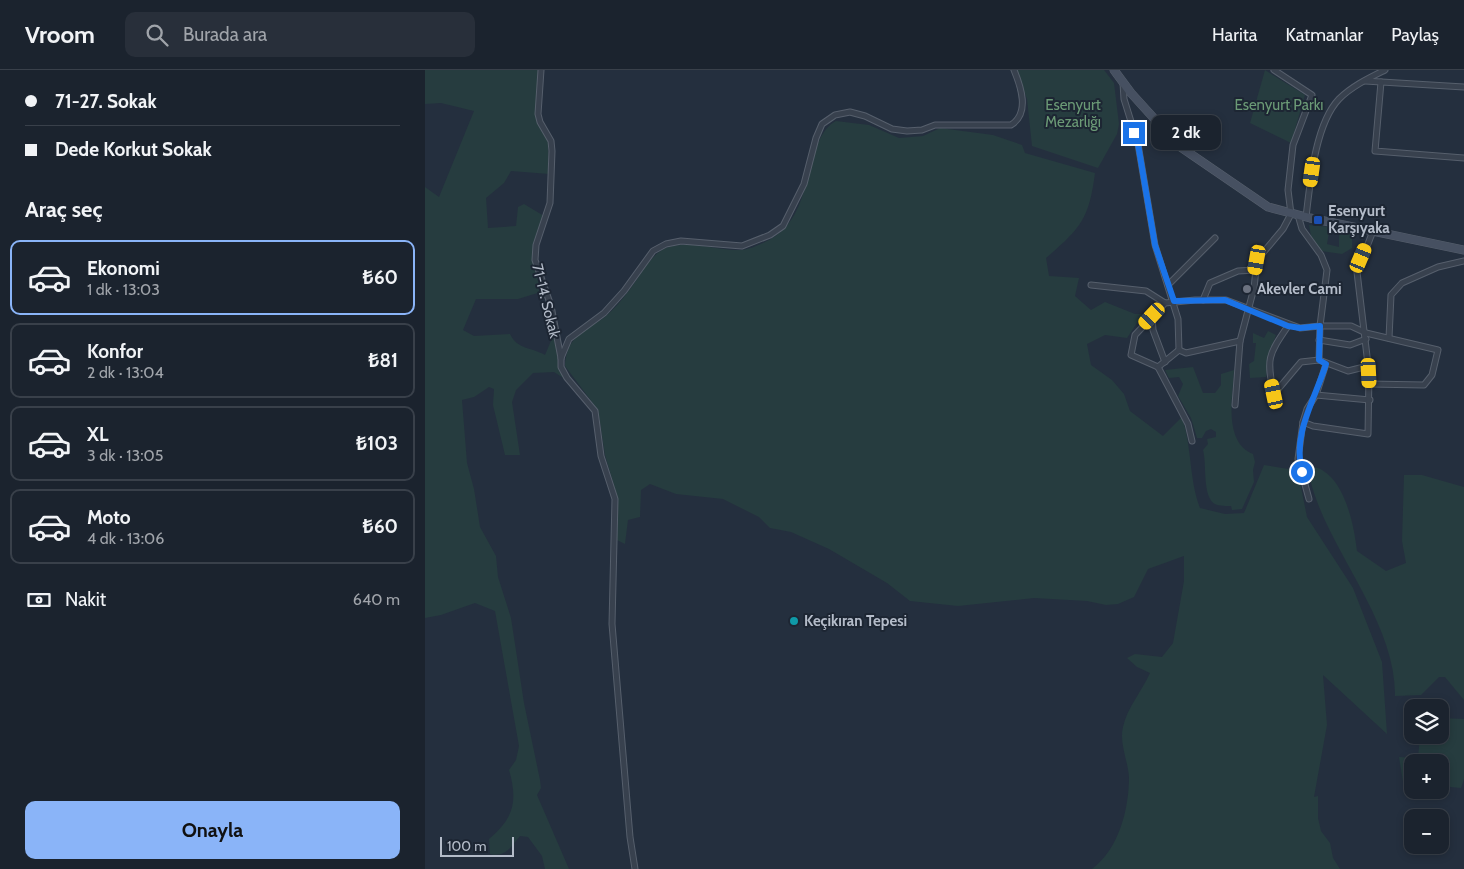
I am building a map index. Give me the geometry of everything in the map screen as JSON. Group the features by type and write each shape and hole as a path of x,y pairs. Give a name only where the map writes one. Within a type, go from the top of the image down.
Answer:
{"street":[{"name":"71-14. Sokak","path":"541,70 538,114 551,141 552,151 550,203 536,245 535,260 551,306 561,367 567,378 595,411 601,456 615,500 612,624 620,739 635,869"},
{"path":"561,358 569,339 604,313 624,291 653,251 666,244 681,241 742,246 770,235 783,226 804,184 816,138 822,124 835,115 851,112 865,116 891,129 907,131 922,130 935,125 1011,125 1018,121 1021,113 1022,90 1014,70"},
{"path":"1114,70 1179,146 1268,207 1464,250"},
{"path":"1273,70 1312,95 1293,145 1288,190 1302,229 1321,255 1327,270 1320,326 1319,360"},
{"path":"1235,405 1240,342 1254,288 1257,260 1283,229 1298,215 1314,157 1326,123 1338,100 1364,81 1385,70"},
{"path":"1364,81 1464,87"},
{"path":"1123,82 1124,99 1138,144 1155,245 1178,318 1179,350"},
{"path":"1381,82 1375,151 1464,158"},
{"path":"1303,422 1313,426 1368,434 1370,400 1366,336 1357,272 1373,231"},
{"path":"1168,285 1215,238"},
{"path":"1389,338 1391,295 1403,283 1411,279 1438,267 1464,261"},
{"path":"1203,300 1210,283 1239,271 1255,270"},
{"path":"1091,285 1146,291 1165,303"},
{"path":"1192,441 1188,424 1159,367 1131,355 1135,335 1165,303 1174,301 1225,300 1288,326 1300,328 1351,326 1366,336 1389,338 1437,350 1431,375 1424,385 1369,384"},
{"path":"1152,316 1153,330 1165,362"},
{"path":"1288,326 1270,357 1268,368 1274,394 1301,362 1319,360 1348,371 1368,366"},
{"path":"1319,340 1350,346 1366,336"},
{"path":"1179,350 1186,353 1240,342"},
{"path":"1159,367 1179,350"},
{"path":"1309,499 1299,459 1303,422 1307,409 1316,395 1326,364"},
{"path":"1316,395 1370,400"}],"green space":[{"path":"425,70 538,70 536,114 538,123 548,142 549,174 511,171 504,183 486,198 488,228 516,226 518,207 524,204 544,216 534,253 544,291 518,299 476,299 463,330 474,336 510,334 521,346 545,355 553,336 565,379 554,372 533,373 516,390 512,402 520,455 505,455 493,405 494,389 489,387 474,397 462,400 467,463 474,489 480,527 496,556 498,577 511,618 524,703 540,780 541,788 537,795 569,869 545,869 542,856 528,837 520,836 511,848 504,853 490,854 489,839 504,824 512,808 513,791 509,770 516,760 519,746 495,611 475,603 441,615 425,618 425,187 439,197 474,111 441,103 425,104"},
{"name":"Esenyurt Mezarlığı","path":"1016,70 1104,70 1114,83 1119,124 1117,134 1098,168 1032,146 1027,99"},
{"name":"Esenyurt Parkı","path":"1265,70 1305,95 1291,143 1250,123"},
{"path":"836,121 869,125 899,138 923,136 940,128 993,135 1022,145 1025,153 1095,173 1090,201 1081,222 1068,239 1046,258 1049,276 1079,278 1075,296 1091,310 1105,302 1135,314 1143,314 1127,338 1105,335 1087,344 1091,365 1112,380 1124,394 1130,411 1163,436 1182,417 1196,497 1200,508 1225,514 1244,513 1264,465 1294,470 1300,482 1307,517 1353,588 1382,662 1387,734 1323,675 1327,725 1314,797 1318,796 1318,818 1321,831 1330,843 1333,858 1340,869 1092,869 1109,851 1121,828 1129,789 1129,777 1122,739 1123,727 1128,713 1150,673 1137,667 1127,658 1135,654 1162,657 1173,643 1184,581 1184,556 1148,569 1134,597 1118,604 1106,605 1087,601 1034,598 958,606 910,601 887,583 829,549 791,532 770,528 759,517 723,499 676,494 650,484 641,490 640,517 628,520 625,544 617,540 618,499 605,455 598,410 565,366 570,346 581,334 612,311 654,256 666,248 694,245 742,250 774,237 787,225 797,210 818,143 826,130"},
{"path":"1309,225 1330,227 1327,244 1339,247 1339,233 1352,232 1352,248 1342,254 1321,251 1311,236"},
{"path":"1268,331 1276,335 1270,352 1266,377 1250,378 1249,364 1254,361 1256,343 1253,343 1253,333 1264,338"},
{"path":"1193,367 1203,393 1215,393 1221,385 1221,374 1234,370 1232,417 1234,429 1237,439 1244,448 1253,454 1255,462 1253,470 1254,482 1242,509 1232,510 1231,506 1217,505 1208,495 1203,450 1208,444 1207,439 1216,437 1216,432 1211,429 1206,431 1202,438 1197,438 1191,418 1178,396 1183,384 1179,377 1169,378 1165,370"},
{"path":"1307,467 1320,469 1330,476 1337,485 1343,495 1351,518 1357,551 1386,571 1406,563 1402,541 1404,475 1422,475 1464,487 1464,700 1445,677 1439,677 1421,695 1395,696 1393,671 1387,646 1365,597 1328,527 1318,504"},
{"path":"1449,718 1464,719 1464,779 1461,788 1449,787 1449,754 1418,754 1419,744 1449,744"},
{"path":"1399,757 1404,757 1404,782 1403,782"}],"place":[{"name":"Esenyurt Karşıyaka","path":"1318,220"},
{"name":"Akevler Cami","path":"1247,289"},
{"name":"Keçikıran Tepesi","path":"794,621"}],"route":[{"path":"1134,133 1138,144 1155,245 1174,301 1225,300 1288,326 1300,328 1320,326 1319,360 1326,364 1316,395 1307,409 1303,422 1299,459 1302,472"}]}
